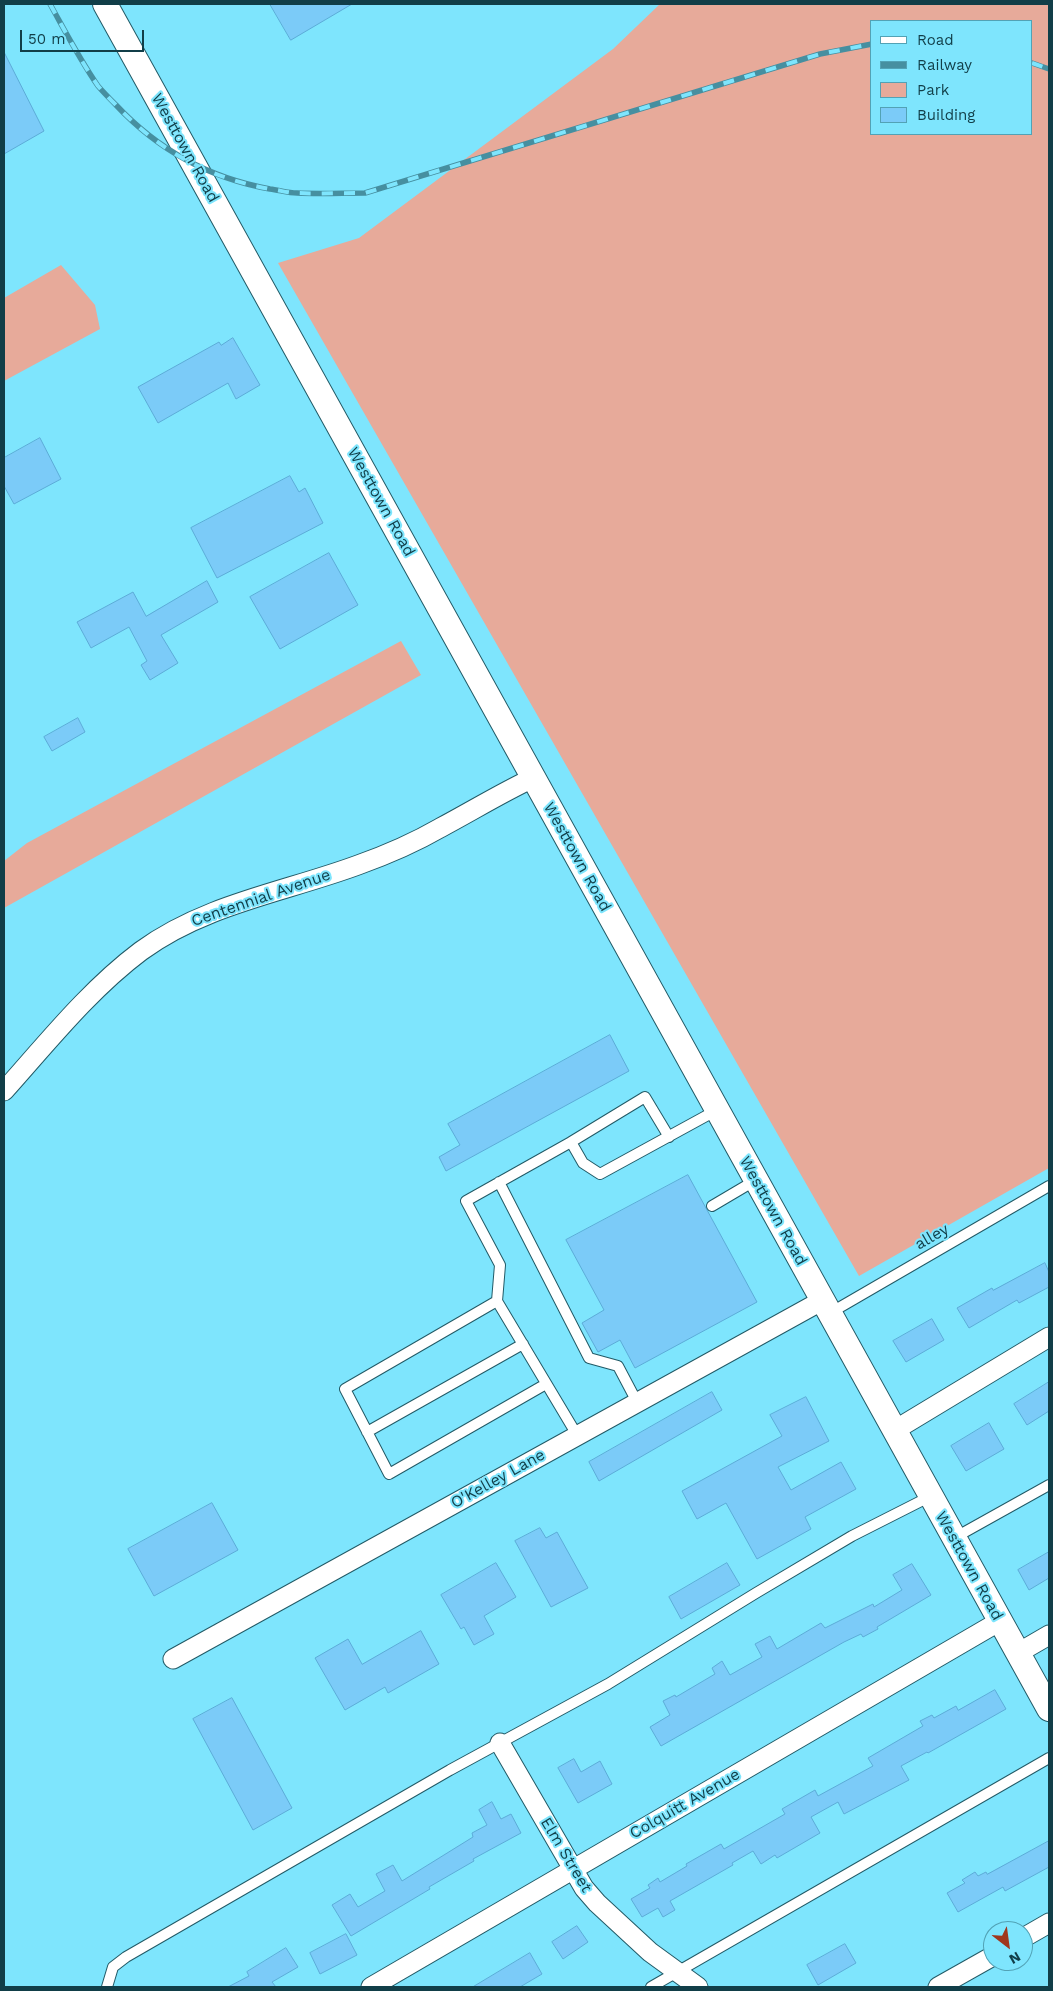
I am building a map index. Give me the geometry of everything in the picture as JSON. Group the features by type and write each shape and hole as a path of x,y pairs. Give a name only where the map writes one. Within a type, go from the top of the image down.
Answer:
{"street":[{"name":"Westtown Road","path":"105,4 1049,1709"},
{"name":"Centennial Avenue","path":"4,1091 93,993 141,952 179,927 232,904 357,865 410,844 440,829 504,791 533,778"},
{"name":"O'Kelley Lane","path":"173,1659 637,1402 826,1306"},
{"path":"895,1430 1049,1337"},
{"name":"Colquitt Avenue","path":"371,1987 1000,1621"},
{"path":"1018,1653 1049,1635"},
{"name":"Elm Street","path":"500,1743 584,1888 597,1903 650,1952 698,1987"},
{"path":"1033,1932 1049,1923"},
{"path":"938,1987 983,1962"}],"lane":[{"path":"577,1435 497,1301 500,1265 466,1201 571,1142 645,1097 669,1137"},
{"path":"571,1142 583,1163 600,1174 718,1110"},
{"path":"712,1206 756,1180"},
{"path":"499,1182 589,1358 618,1366 637,1402"},
{"name":"alley","path":"826,1306 1049,1186"},
{"path":"497,1301 345,1389 389,1474 546,1384"},
{"path":"367,1432 522,1344"},
{"path":"954,1538 1049,1485"},
{"path":"107,1987 113,1967 126,1957 500,1743 608,1684 852,1536 931,1496"},
{"path":"651,1987 1049,1758"}],"green space":[{"path":"660,4 1049,4 1049,1168 859,1276 278,263 359,238 613,49"},
{"path":"61,265 95,305 100,329 4,381 4,298"},
{"path":"401,641 421,675 4,908 4,861 27,843"}],"building":[{"path":"270,4 352,4 291,40"},
{"path":"4,52 44,131 4,154"},
{"path":"233,338 260,385 236,399 228,383 158,423 138,387 219,342 221,345"},
{"path":"40,438 61,479 14,504 4,486 4,458"},
{"path":"290,476 299,492 305,488 323,523 217,578 191,528"},
{"path":"329,553 358,605 280,649 250,597"},
{"path":"207,581 218,602 161,635 178,663 150,680 141,665 147,661 129,627 91,648 77,622 133,592 146,616"},
{"path":"78,718 85,732 52,751 44,737"},
{"path":"610,1035 629,1071 446,1171 439,1157 460,1145 448,1124"},
{"path":"688,1175 757,1302 635,1368 620,1340 598,1352 582,1323 604,1310 566,1240"},
{"path":"1045,1263 1049,1272 1049,1287 1019,1303 1017,1300 969,1328 957,1308 992,1288 993,1290"},
{"path":"932,1319 944,1340 906,1362 893,1341"},
{"path":"1049,1382 1049,1411 1027,1425 1014,1404"},
{"path":"712,1392 722,1410 599,1481 589,1462"},
{"path":"806,1397 829,1441 778,1467 791,1490 841,1462 856,1489 805,1517 811,1529 757,1559 726,1503 697,1519 682,1491 782,1436 770,1415"},
{"path":"989,1423 1004,1449 966,1471 951,1446"},
{"path":"212,1503 238,1550 154,1596 128,1549"},
{"path":"540,1528 546,1538 557,1532 588,1588 551,1607 515,1541"},
{"path":"1049,1552 1049,1578 1029,1590 1018,1570"},
{"path":"496,1563 516,1597 484,1616 494,1634 474,1645 464,1627 461,1629 441,1595"},
{"path":"727,1563 740,1585 681,1619 669,1597"},
{"path":"912,1564 931,1595 877,1627 878,1629 863,1637 861,1634 844,1642 661,1746 650,1727 670,1715 663,1701 675,1695 676,1697 715,1674 712,1668 722,1661 730,1675 762,1657 755,1644 770,1636 777,1649 821,1623 825,1628 873,1604 874,1607 902,1590 893,1575"},
{"path":"421,1631 439,1664 388,1693 385,1687 345,1710 315,1658 348,1639 362,1664"},
{"path":"995,1690 1006,1709 901,1766 909,1780 844,1814 838,1802 811,1817 820,1833 777,1858 775,1855 761,1864 753,1851 732,1863 733,1865 670,1901 675,1910 663,1917 658,1908 642,1917 631,1899 650,1888 648,1885 658,1878 660,1882 687,1866 686,1864 721,1844 724,1849 785,1814 782,1809 815,1790 818,1796 873,1766 868,1758 923,1726 920,1721 932,1715 934,1718 956,1706 958,1710"},
{"path":"232,1698 292,1808 253,1830 193,1719"},
{"path":"574,1759 581,1772 600,1761 612,1784 578,1803 558,1768"},
{"path":"492,1802 501,1819 511,1814 521,1833 473,1859 474,1861 429,1887 430,1889 351,1936 332,1905 350,1894 358,1907 385,1891 376,1874 393,1865 402,1881 473,1837 472,1833 487,1825 479,1810"},
{"path":"1049,1841 1049,1867 1005,1891 1003,1887 958,1912 947,1893 965,1883 962,1880 975,1872 978,1876 986,1872 987,1874"},
{"path":"577,1926 588,1942 563,1959 552,1942"},
{"path":"346,1934 357,1955 320,1974 310,1953"},
{"path":"845,1944 856,1963 818,1985 807,1965"},
{"path":"286,1948 298,1967 272,1982 276,1987 228,1987 249,1976 247,1972"},
{"path":"530,1953 542,1974 520,1987 473,1987"}],"railway":[{"path":"50,4 98,86 132,121 150,136 186,160 226,178 294,193 365,193 820,54 870,44"},
{"path":"1033,63 1049,69"}]}
